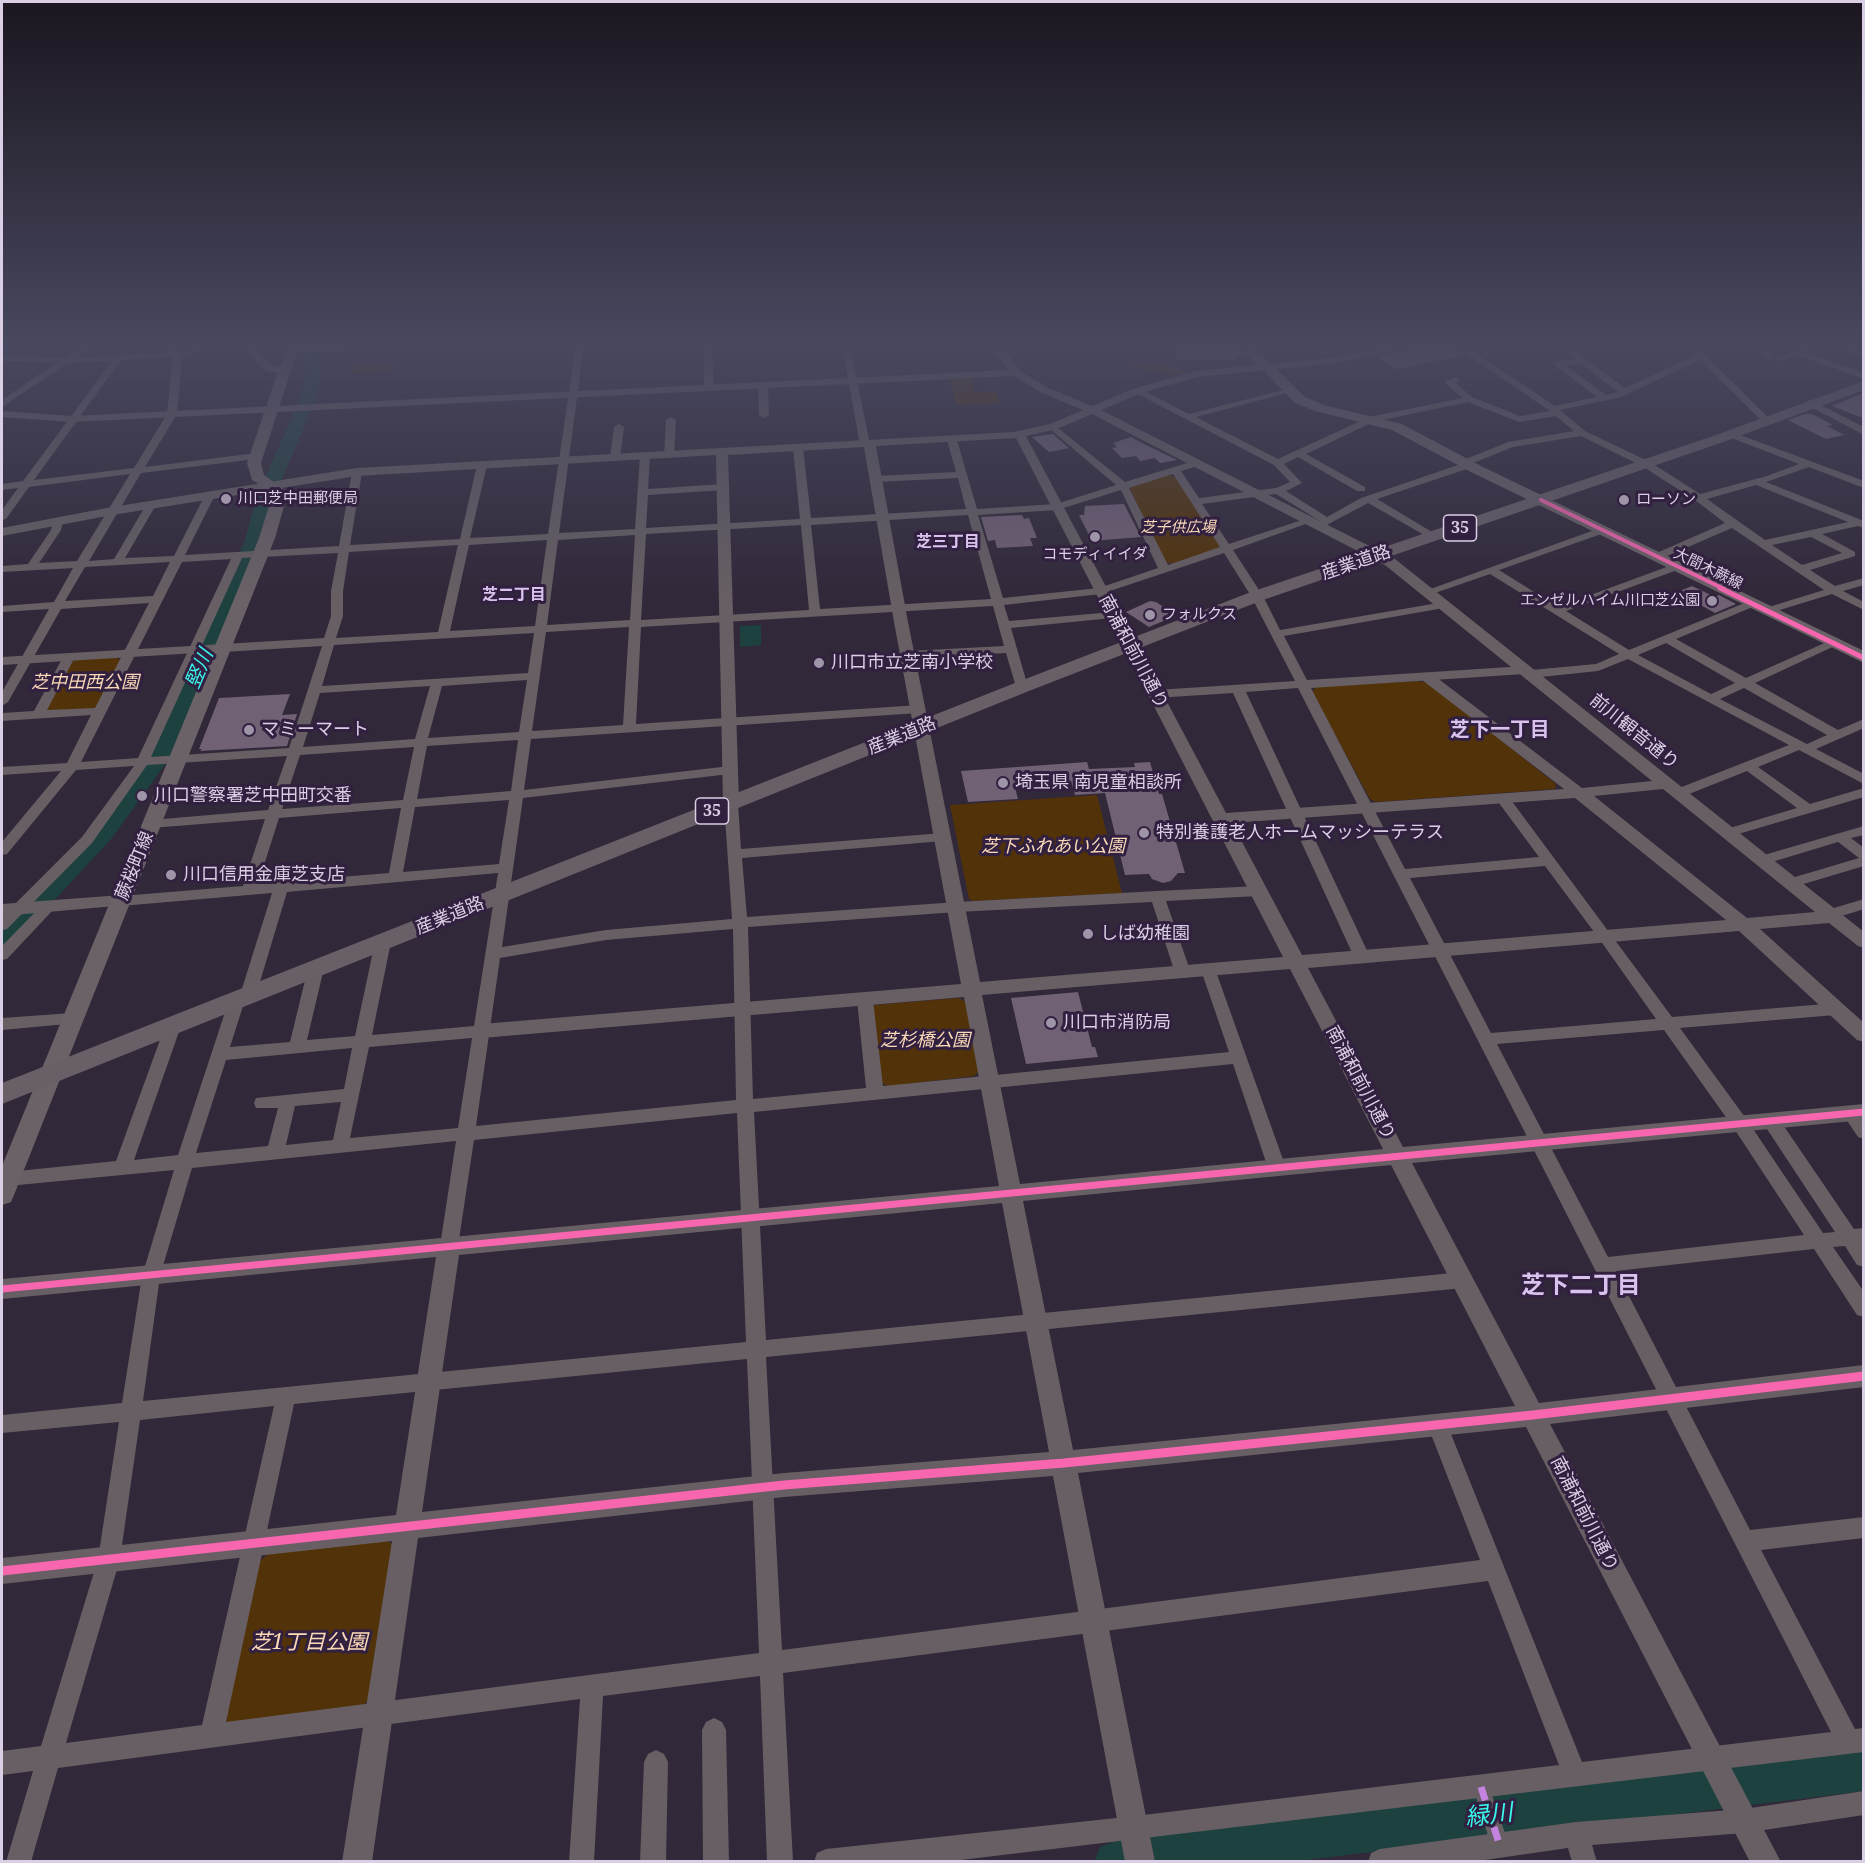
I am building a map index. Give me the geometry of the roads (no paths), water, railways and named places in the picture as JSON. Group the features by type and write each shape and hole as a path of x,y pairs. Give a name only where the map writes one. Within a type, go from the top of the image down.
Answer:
{"main road":[{"path":"256,456 264,432"},
{"name":"大間木蕨線","path":"1406,432 1467,464 1862,657"},
{"name":"産業道路","path":"2,1094 731,803 921,718 1022,687 1257,596 1739,432"},
{"name":"蕨桜町線","path":"5,1187 151,825 173,759 221,648 249,555 282,495 280,489 261,480 255,473 256,456"}],"street":[{"path":"2,517 63,432"},
{"path":"2,702 112,511 162,432"},
{"path":"357,1862 494,954 568,432"},
{"path":"615,458 619,432"},
{"path":"669,455 670,432"},
{"path":"864,432 876,479 1140,1862"},
{"path":"2,532 112,511 357,472 952,440 1033,432"},
{"path":"1059,432 1124,487 1165,570"},
{"name":"前川観音通り","path":"1135,432 1379,555 1863,942"},
{"path":"1195,502 1278,490 1297,483 1278,463 1217,432"},
{"path":"1278,463 1345,432"},
{"path":"2,661 998,602 1101,591 1227,549 1318,523 1369,499 1467,464 1511,444 1582,433 1646,464 1834,591 1863,607"},
{"name":"南浦和前川通り","path":"1020,435 1741,1814"},
{"path":"1732,435 1863,485"},
{"path":"952,440 1022,687"},
{"path":"798,448 815,612"},
{"path":"722,452 731,803 740,923 745,1105 780,1862"},
{"path":"1298,453 1361,489"},
{"path":"2,487 256,456"},
{"path":"629,728 637,623 645,456"},
{"path":"2,569 1057,507 1197,463"},
{"path":"443,634 482,465"},
{"path":"1699,498 1806,465"},
{"path":"826,1862 1135,1829 1575,1775 1713,1762 1856,1741 1745,1541 1257,596 1175,470"},
{"path":"249,889 296,750 337,616 337,591 357,472"},
{"path":"876,479 962,475"},
{"path":"1756,482 1861,524"},
{"path":"643,492 723,487"},
{"path":"1278,490 1318,523"},
{"path":"2,851 72,766 155,599 210,495"},
{"path":"1369,499 1433,537"},
{"path":"117,563 151,505"},
{"path":"31,568 56,530 58,521"},
{"path":"1656,557 1733,524"},
{"path":"1763,544 1861,524"},
{"path":"1428,592 1603,530"},
{"path":"1801,569 1851,554 1814,534"},
{"path":"2,925 14,909 87,840 146,761 198,649 249,555"},
{"path":"1557,611 1676,567"},
{"path":"1491,570 1629,655 1863,780"},
{"path":"1156,694 1598,667 1667,639 1759,608 1834,591 1863,581"},
{"path":"2,609 155,599"},
{"path":"1276,633 1444,605"},
{"path":"1005,625 1113,615"},
{"path":"1667,639 1837,735"},
{"path":"1710,699 1833,644"},
{"path":"908,655 1011,649"},
{"path":"38,715 69,657"},
{"path":"315,690 534,676"},
{"path":"1427,676 1579,793 1744,925 1863,1035"},
{"path":"395,878 411,804 421,742 437,682"},
{"path":"1238,688 1362,957"},
{"path":"2,717 101,711"},
{"path":"2,771 729,722 921,718"},
{"path":"1220,819 1673,788 1804,747 1863,723"},
{"path":"1748,766 1808,809"},
{"path":"151,825 517,795 730,770"},
{"path":"1728,833 1863,792"},
{"path":"1503,799 1741,1125 1863,1309"},
{"path":"1762,860 1863,830"},
{"path":"734,854 943,837"},
{"path":"1840,837 1863,855"},
{"path":"1399,874 1550,861"},
{"path":"1790,883 1863,861"},
{"path":"14,909 506,868"},
{"path":"18,1862 109,1559 151,1276 220,1054 281,887"},
{"path":"494,954 606,934 957,907 1258,891"},
{"path":"1157,896 1183,973"},
{"path":"220,1054 1744,925 1831,916 1863,904"},
{"path":"2,955 46,907"},
{"path":"340,1146 360,1042 383,942"},
{"path":"297,1047 316,969"},
{"path":"1209,970 1277,1168"},
{"path":"865,1000 875,1092"},
{"path":"1485,1039 1836,1009"},
{"path":"2,1024 72,1019"},
{"path":"122,1168 173,1026"},
{"path":"5,1187 122,1168 185,1161 1239,1057"},
{"path":"262,1103 350,1095"},
{"path":"275,1152 288,1101"},
{"path":"2,1289 1741,1125 1857,1112 1863,1132"},
{"path":"1771,1121 1856,1237 1863,1259"},
{"path":"1603,1265 1856,1237"},
{"path":"2,1424 1463,1280"},
{"path":"2,1571 763,1487 1064,1463 1533,1415 1863,1376"},
{"path":"211,1736 286,1396"},
{"path":"1437,1424 1575,1775"},
{"path":"1745,1541 1863,1527"},
{"path":"2,1763 1494,1569"},
{"path":"581,1862 592,1686"},
{"path":"714,1730 716,1862"},
{"path":"653,1862 656,1762"},
{"path":"1481,1787 1500,1845"},
{"path":"1380,1862 1463,1857 1500,1845 1741,1814 1863,1805"},
{"path":"1741,1814 1766,1862"},
{"path":"1576,1834 1586,1862"}],"waterway":[{"name":"竪川","path":"2,941 104,833 153,766 179,720 254,540 266,495 294,432"},
{"name":"緑川","path":"1115,1862 1864,1770"}],"place":[{"name":"川口芝中田郵便局","path":"226,499"},
{"name":"ローソン","path":"1624,500"},
{"name":"コモディイイダ","path":"1095,537"},
{"name":"エンゼルハイム川口芝公園","path":"1712,601"},
{"name":"フォルクス","path":"1150,615"},
{"name":"川口市立芝南小学校","path":"819,663"},
{"name":"マミーマート","path":"249,730"},
{"name":"埼玉県 南児童相談所","path":"1003,783"},
{"name":"川口警察署芝中田町交番","path":"142,796"},
{"name":"特別養護老人ホームマッシーテラス","path":"1144,833"},
{"name":"川口信用金庫芝支店","path":"171,875"},
{"name":"しば幼稚園","path":"1088,934"},
{"name":"川口市消防局","path":"1051,1023"}],"district":[{"name":"芝三丁目","path":"948,542"},
{"name":"芝二丁目","path":"514,595"},
{"name":"芝下一丁目","path":"1500,730"},
{"name":"芝下二丁目","path":"1581,1286"}],"park label":[{"name":"芝子供広場","path":"1178,528"},
{"name":"芝中田西公園","path":"85,683"},
{"name":"芝下ふれあい公園","path":"1053,847"},
{"name":"芝杉橋公園","path":"925,1041"},
{"name":"芝1丁目公園","path":"309,1643"}]}
